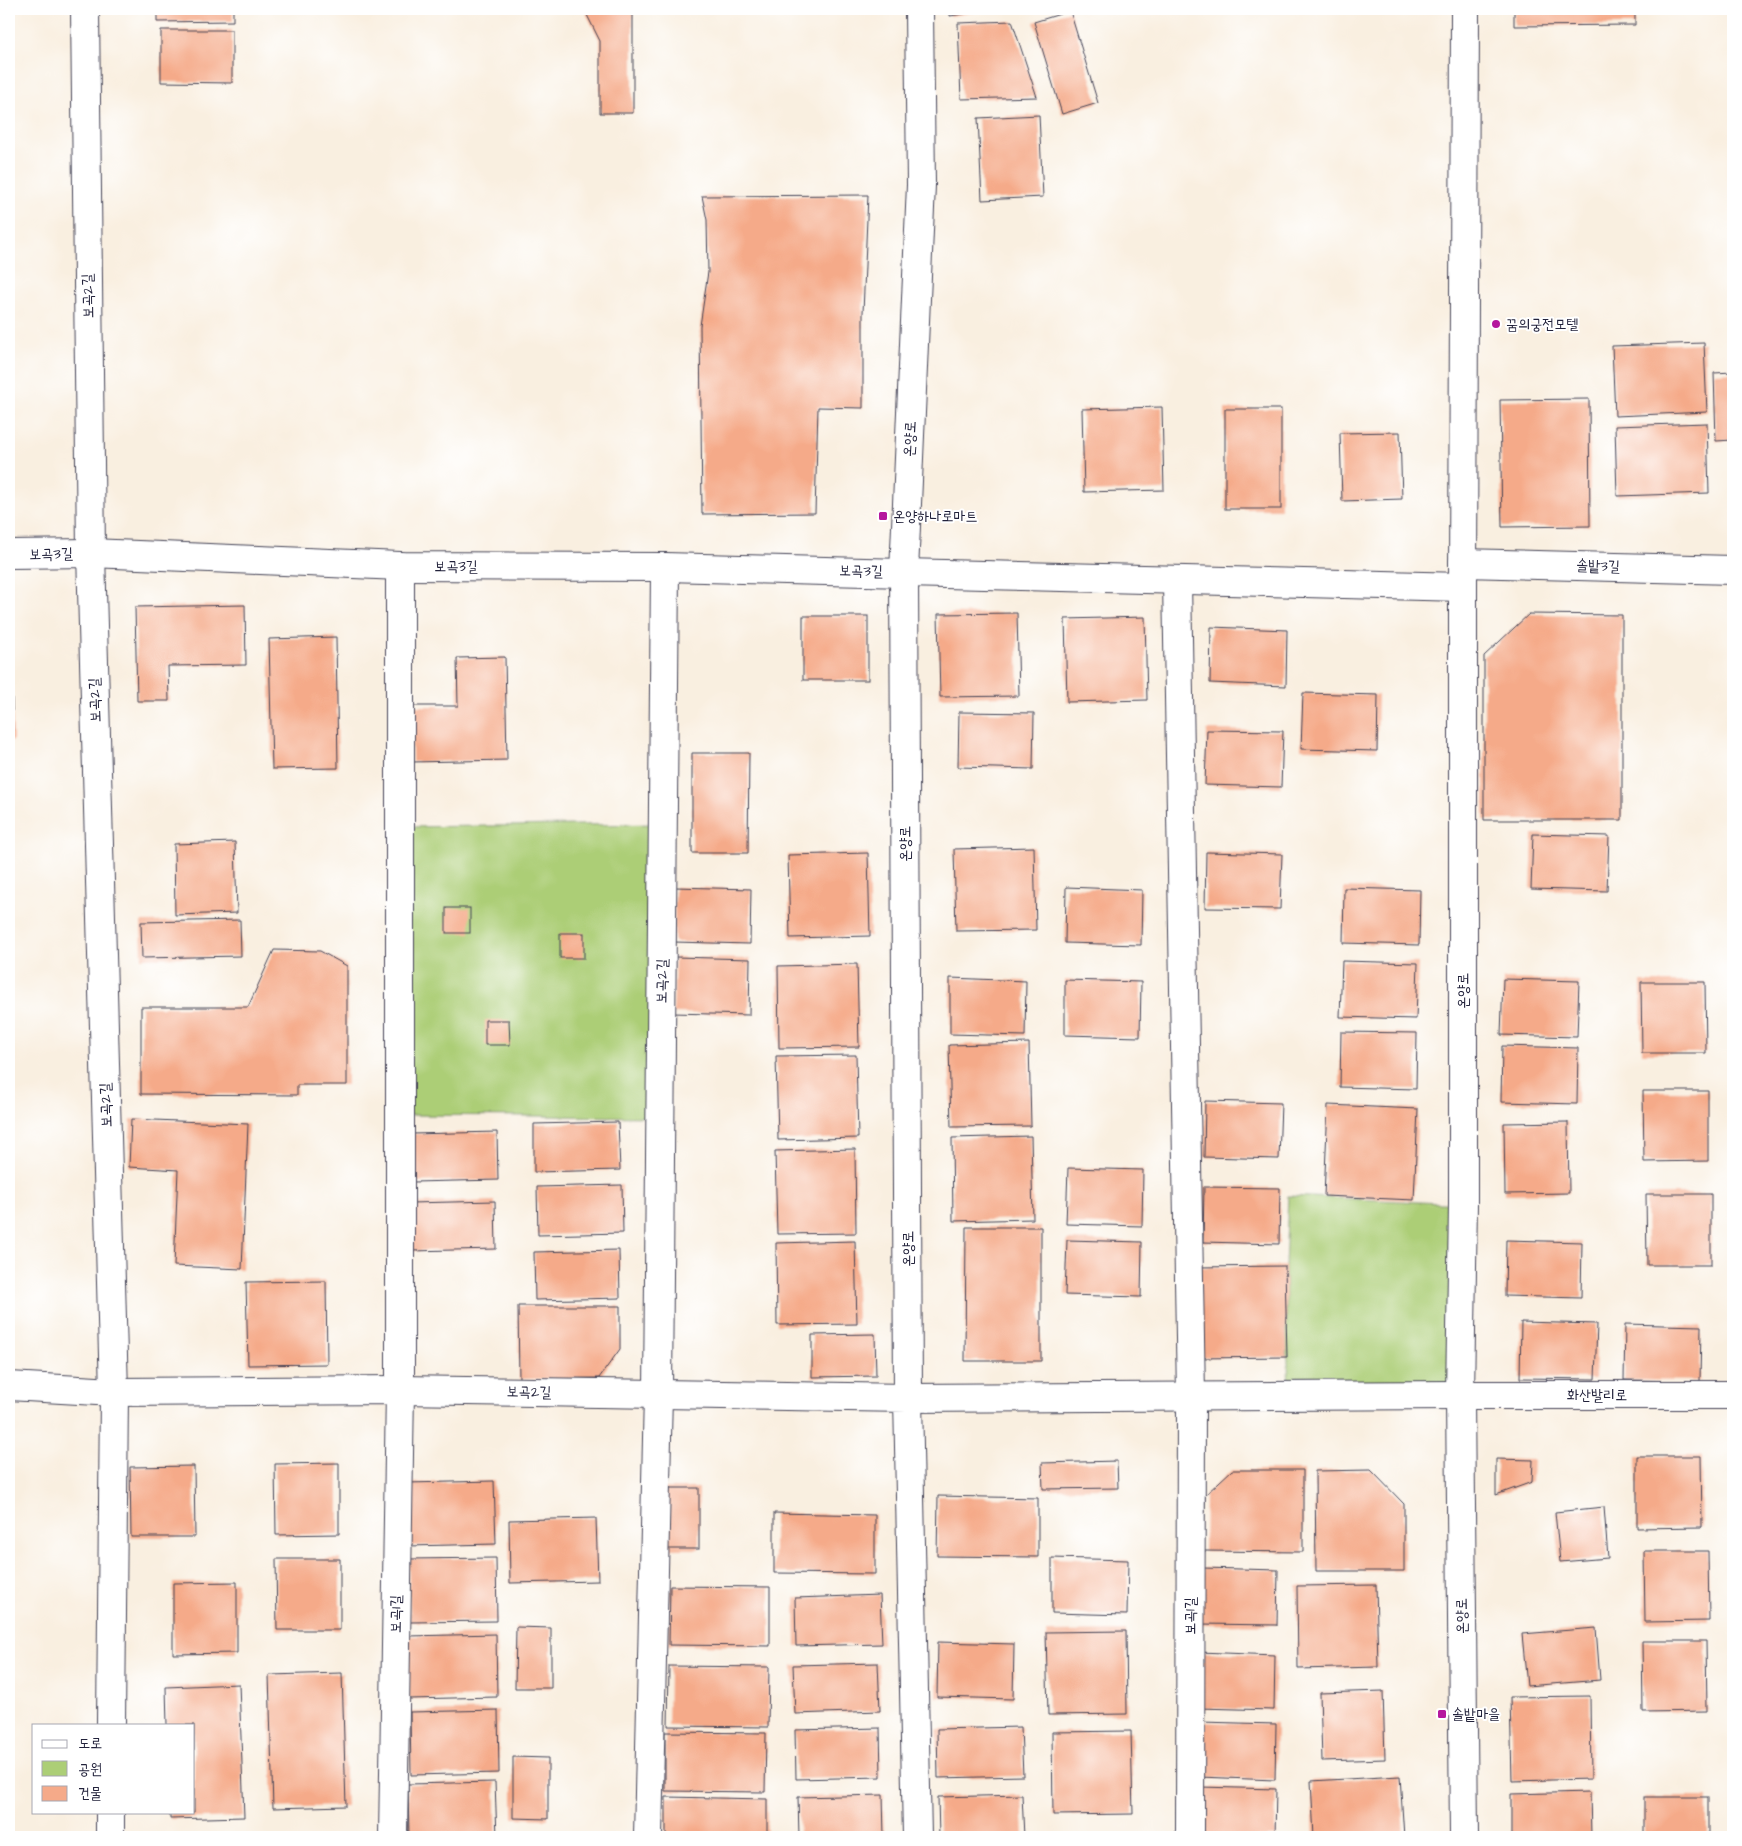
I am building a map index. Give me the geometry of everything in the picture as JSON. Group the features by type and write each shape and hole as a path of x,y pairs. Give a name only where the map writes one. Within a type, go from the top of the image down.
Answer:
{"street":[{"name":"보곡2길","path":"85,9 91,553 114,1392"},
{"name":"온양로","path":"908,1398 904,572 921,185 919,9"},
{"name":"온양로","path":"1464,1837 1460,1395 1463,1204 1465,9"},
{"name":"보곡3길","path":"9,554 91,553 400,566 665,567 1177,580"},
{"path":"400,566 400,1390"},
{"name":"보곡2길","path":"658,1394 665,567"},
{"name":"솔밭3길","path":"1177,580 1733,570"},
{"path":"1177,580 1191,1396"},
{"name":"보곡2길","path":"9,1386 114,1392 400,1390 908,1398"},
{"name":"보곡1길","path":"393,1837 400,1390"},
{"path":"111,1724 114,1392"},
{"path":"648,1837 658,1394"},
{"path":"917,1837 908,1398 1460,1395"},
{"name":"화산발리로","path":"1460,1395 1733,1395"},
{"name":"보곡1길","path":"1190,1837 1191,1396"},
{"path":"110,1814 110,1837"}],"green space":[{"path":"664,824 661,1117 400,1115 400,827"},
{"path":"1288,1196 1463,1204 1460,1395 1289,1395 1285,1266"}],"building":[{"path":"157,9 233,9 233,21 157,22"},
{"path":"584,9 633,9 633,113 600,113 600,41"},
{"path":"950,9 989,9 989,10 950,16"},
{"path":"1514,9 1635,9 1635,25 1514,26"},
{"path":"1070,11 1098,103 1062,114 1034,22"},
{"path":"1012,21 1037,97 961,99 958,23"},
{"path":"161,30 232,30 232,83 161,82"},
{"path":"1039,115 1043,197 982,200 978,118"},
{"path":"868,195 863,313 863,408 818,407 815,513 702,514 700,326 708,272 707,220 702,196"},
{"path":"1704,343 1707,412 1615,416 1612,346"},
{"path":"1733,372 1733,440 1716,441 1714,373"},
{"path":"1589,399 1590,526 1502,527 1500,400"},
{"path":"1162,407 1164,490 1084,492 1082,409"},
{"path":"1225,409 1281,409 1281,509 1225,509"},
{"path":"1707,423 1709,493 1617,496 1615,426"},
{"path":"1400,432 1402,499 1342,501 1340,433"},
{"path":"245,605 246,665 168,666 169,701 137,701 135,607"},
{"path":"1017,613 1019,696 940,697 938,614"},
{"path":"1529,614 1622,615 1622,820 1484,820 1484,656"},
{"path":"803,616 868,616 868,680 803,680"},
{"path":"1145,617 1147,700 1067,702 1065,619"},
{"path":"1211,627 1287,630 1286,686 1210,683"},
{"path":"336,637 338,768 272,769 269,639"},
{"path":"9,651 11,651 13,741 9,741"},
{"path":"505,657 507,760 412,762 411,706 458,706 457,658"},
{"path":"1303,693 1378,695 1377,751 1301,749"},
{"path":"959,712 1034,713 1033,769 958,767"},
{"path":"1207,730 1283,731 1281,787 1205,785"},
{"path":"692,753 749,753 748,853 692,853"},
{"path":"1533,834 1609,836 1607,891 1531,889"},
{"path":"235,842 237,913 175,915 174,844"},
{"path":"1034,847 1036,930 956,931 954,849"},
{"path":"1206,852 1282,854 1280,909 1205,908"},
{"path":"868,853 870,936 790,938 788,855"},
{"path":"675,887 751,889 750,944 674,942"},
{"path":"1066,887 1142,890 1141,945 1065,943"},
{"path":"1344,888 1420,890 1419,945 1343,943"},
{"path":"446,908 470,908 470,933 446,933"},
{"path":"240,920 241,956 142,958 141,922"},
{"path":"560,933 584,933 584,958 560,958"},
{"path":"274,950 320,951 347,966 347,1085 297,1085 297,1095 141,1094 141,1007 248,1007"},
{"path":"675,957 750,959 749,1015 673,1013"},
{"path":"1342,961 1418,963 1416,1019 1340,1017"},
{"path":"857,964 859,1047 779,1048 778,966"},
{"path":"950,978 1026,981 1025,1036 950,1034"},
{"path":"1503,979 1579,981 1577,1037 1501,1035"},
{"path":"1065,980 1141,982 1140,1037 1065,1035"},
{"path":"1641,982 1705,982 1706,1053 1642,1053"},
{"path":"485,1020 509,1020 510,1045 485,1045"},
{"path":"1341,1032 1417,1033 1416,1089 1340,1087"},
{"path":"1029,1043 1031,1126 951,1127 949,1045"},
{"path":"1502,1046 1578,1048 1577,1104 1501,1102"},
{"path":"856,1055 858,1138 778,1140 776,1056"},
{"path":"1643,1091 1708,1091 1708,1161 1644,1162"},
{"path":"1205,1101 1281,1103 1279,1159 1204,1157"},
{"path":"1328,1105 1418,1109 1414,1200 1324,1196"},
{"path":"131,1119 248,1124 242,1269 174,1266 178,1170 129,1167"},
{"path":"618,1122 620,1170 534,1172 534,1124"},
{"path":"1568,1122 1569,1193 1505,1194 1504,1123"},
{"path":"497,1132 498,1180 413,1182 412,1134"},
{"path":"1031,1136 1033,1219 953,1221 952,1138"},
{"path":"855,1149 856,1233 777,1234 775,1151"},
{"path":"1068,1168 1143,1170 1142,1226 1066,1224"},
{"path":"622,1185 623,1233 538,1235 537,1187"},
{"path":"1204,1187 1280,1188 1279,1244 1203,1242"},
{"path":"1646,1194 1711,1194 1711,1265 1647,1265"},
{"path":"495,1201 496,1249 411,1251 410,1203"},
{"path":"966,1227 1041,1227 1041,1361 965,1361"},
{"path":"1067,1240 1142,1242 1141,1297 1065,1295"},
{"path":"1506,1240 1582,1242 1581,1298 1505,1296"},
{"path":"855,1241 857,1324 777,1325 776,1243"},
{"path":"619,1250 620,1298 535,1300 534,1252"},
{"path":"1285,1266 1287,1357 1198,1358 1197,1267"},
{"path":"326,1281 327,1364 248,1365 246,1282"},
{"path":"518,1306 620,1306 620,1349 599,1378 519,1379"},
{"path":"1521,1322 1597,1324 1595,1379 1520,1378"},
{"path":"1625,1324 1701,1326 1700,1381 1624,1380"},
{"path":"875,1334 876,1376 812,1377 812,1335"},
{"path":"1637,1456 1701,1456 1702,1527 1637,1528"},
{"path":"1496,1459 1533,1460 1532,1482 1496,1495"},
{"path":"1117,1461 1118,1488 1043,1489 1042,1463"},
{"path":"339,1463 339,1534 276,1535 275,1464"},
{"path":"194,1466 195,1537 131,1537 130,1467"},
{"path":"1232,1470 1303,1470 1303,1552 1204,1551 1205,1495"},
{"path":"1371,1470 1404,1504 1404,1571 1316,1571 1315,1471"},
{"path":"494,1481 496,1544 408,1546 407,1483"},
{"path":"663,1488 699,1488 699,1549 663,1549"},
{"path":"938,1496 1038,1498 1038,1557 937,1556"},
{"path":"1604,1507 1608,1558 1560,1562 1555,1512"},
{"path":"774,1513 875,1515 875,1574 774,1573"},
{"path":"596,1518 598,1581 510,1583 509,1520"},
{"path":"1644,1551 1708,1551 1709,1621 1645,1622"},
{"path":"496,1558 497,1621 410,1622 408,1559"},
{"path":"1052,1558 1128,1560 1127,1615 1052,1613"},
{"path":"276,1559 340,1559 340,1630 277,1630"},
{"path":"1203,1568 1278,1570 1277,1625 1201,1624"},
{"path":"237,1582 237,1653 173,1654 173,1583"},
{"path":"1376,1585 1378,1667 1298,1669 1297,1586"},
{"path":"670,1586 770,1587 770,1646 669,1645"},
{"path":"880,1595 882,1644 796,1646 795,1598"},
{"path":"516,1627 551,1628 551,1688 515,1688"},
{"path":"1596,1628 1600,1680 1527,1686 1522,1634"},
{"path":"1126,1631 1127,1714 1048,1715 1046,1632"},
{"path":"496,1634 497,1697 409,1699 408,1636"},
{"path":"1642,1641 1706,1641 1707,1711 1643,1712"},
{"path":"938,1642 1014,1644 1013,1699 937,1697"},
{"path":"1199,1652 1275,1655 1274,1710 1198,1708"},
{"path":"878,1663 880,1711 795,1714 793,1665"},
{"path":"669,1666 769,1667 768,1727 668,1726"},
{"path":"342,1673 346,1806 273,1808 269,1675"},
{"path":"239,1684 244,1817 170,1819 170,1814 195,1814 195,1724 167,1724 166,1687"},
{"path":"1383,1691 1385,1759 1322,1761 1320,1693"},
{"path":"1590,1696 1591,1779 1512,1781 1510,1697"},
{"path":"498,1710 499,1773 411,1775 410,1712"},
{"path":"1200,1722 1276,1724 1275,1780 1199,1777"},
{"path":"1021,1727 1023,1776 938,1778 937,1729"},
{"path":"880,1728 881,1777 796,1779 795,1730"},
{"path":"1131,1731 1133,1814 1053,1815 1052,1732"},
{"path":"665,1732 766,1733 765,1792 665,1791"},
{"path":"513,1757 548,1758 548,1819 513,1818"},
{"path":"1400,1776 1404,1837 1314,1837 1311,1781"},
{"path":"495,1782 497,1837 409,1837 408,1784"},
{"path":"1200,1787 1276,1789 1275,1837 1199,1837"},
{"path":"1590,1792 1591,1837 1511,1837 1511,1794"},
{"path":"883,1795 884,1837 799,1837 798,1797"},
{"path":"1022,1795 1024,1837 939,1837 938,1797"},
{"path":"666,1797 767,1799 767,1837 666,1837"},
{"path":"1644,1797 1708,1797 1708,1837 1644,1837"}],"place":[{"name":"꿈의궁전모텔","path":"1496,324"},
{"name":"온양하나로마트","path":"883,516"},
{"name":"솔밭마을","path":"1442,1714"}]}
